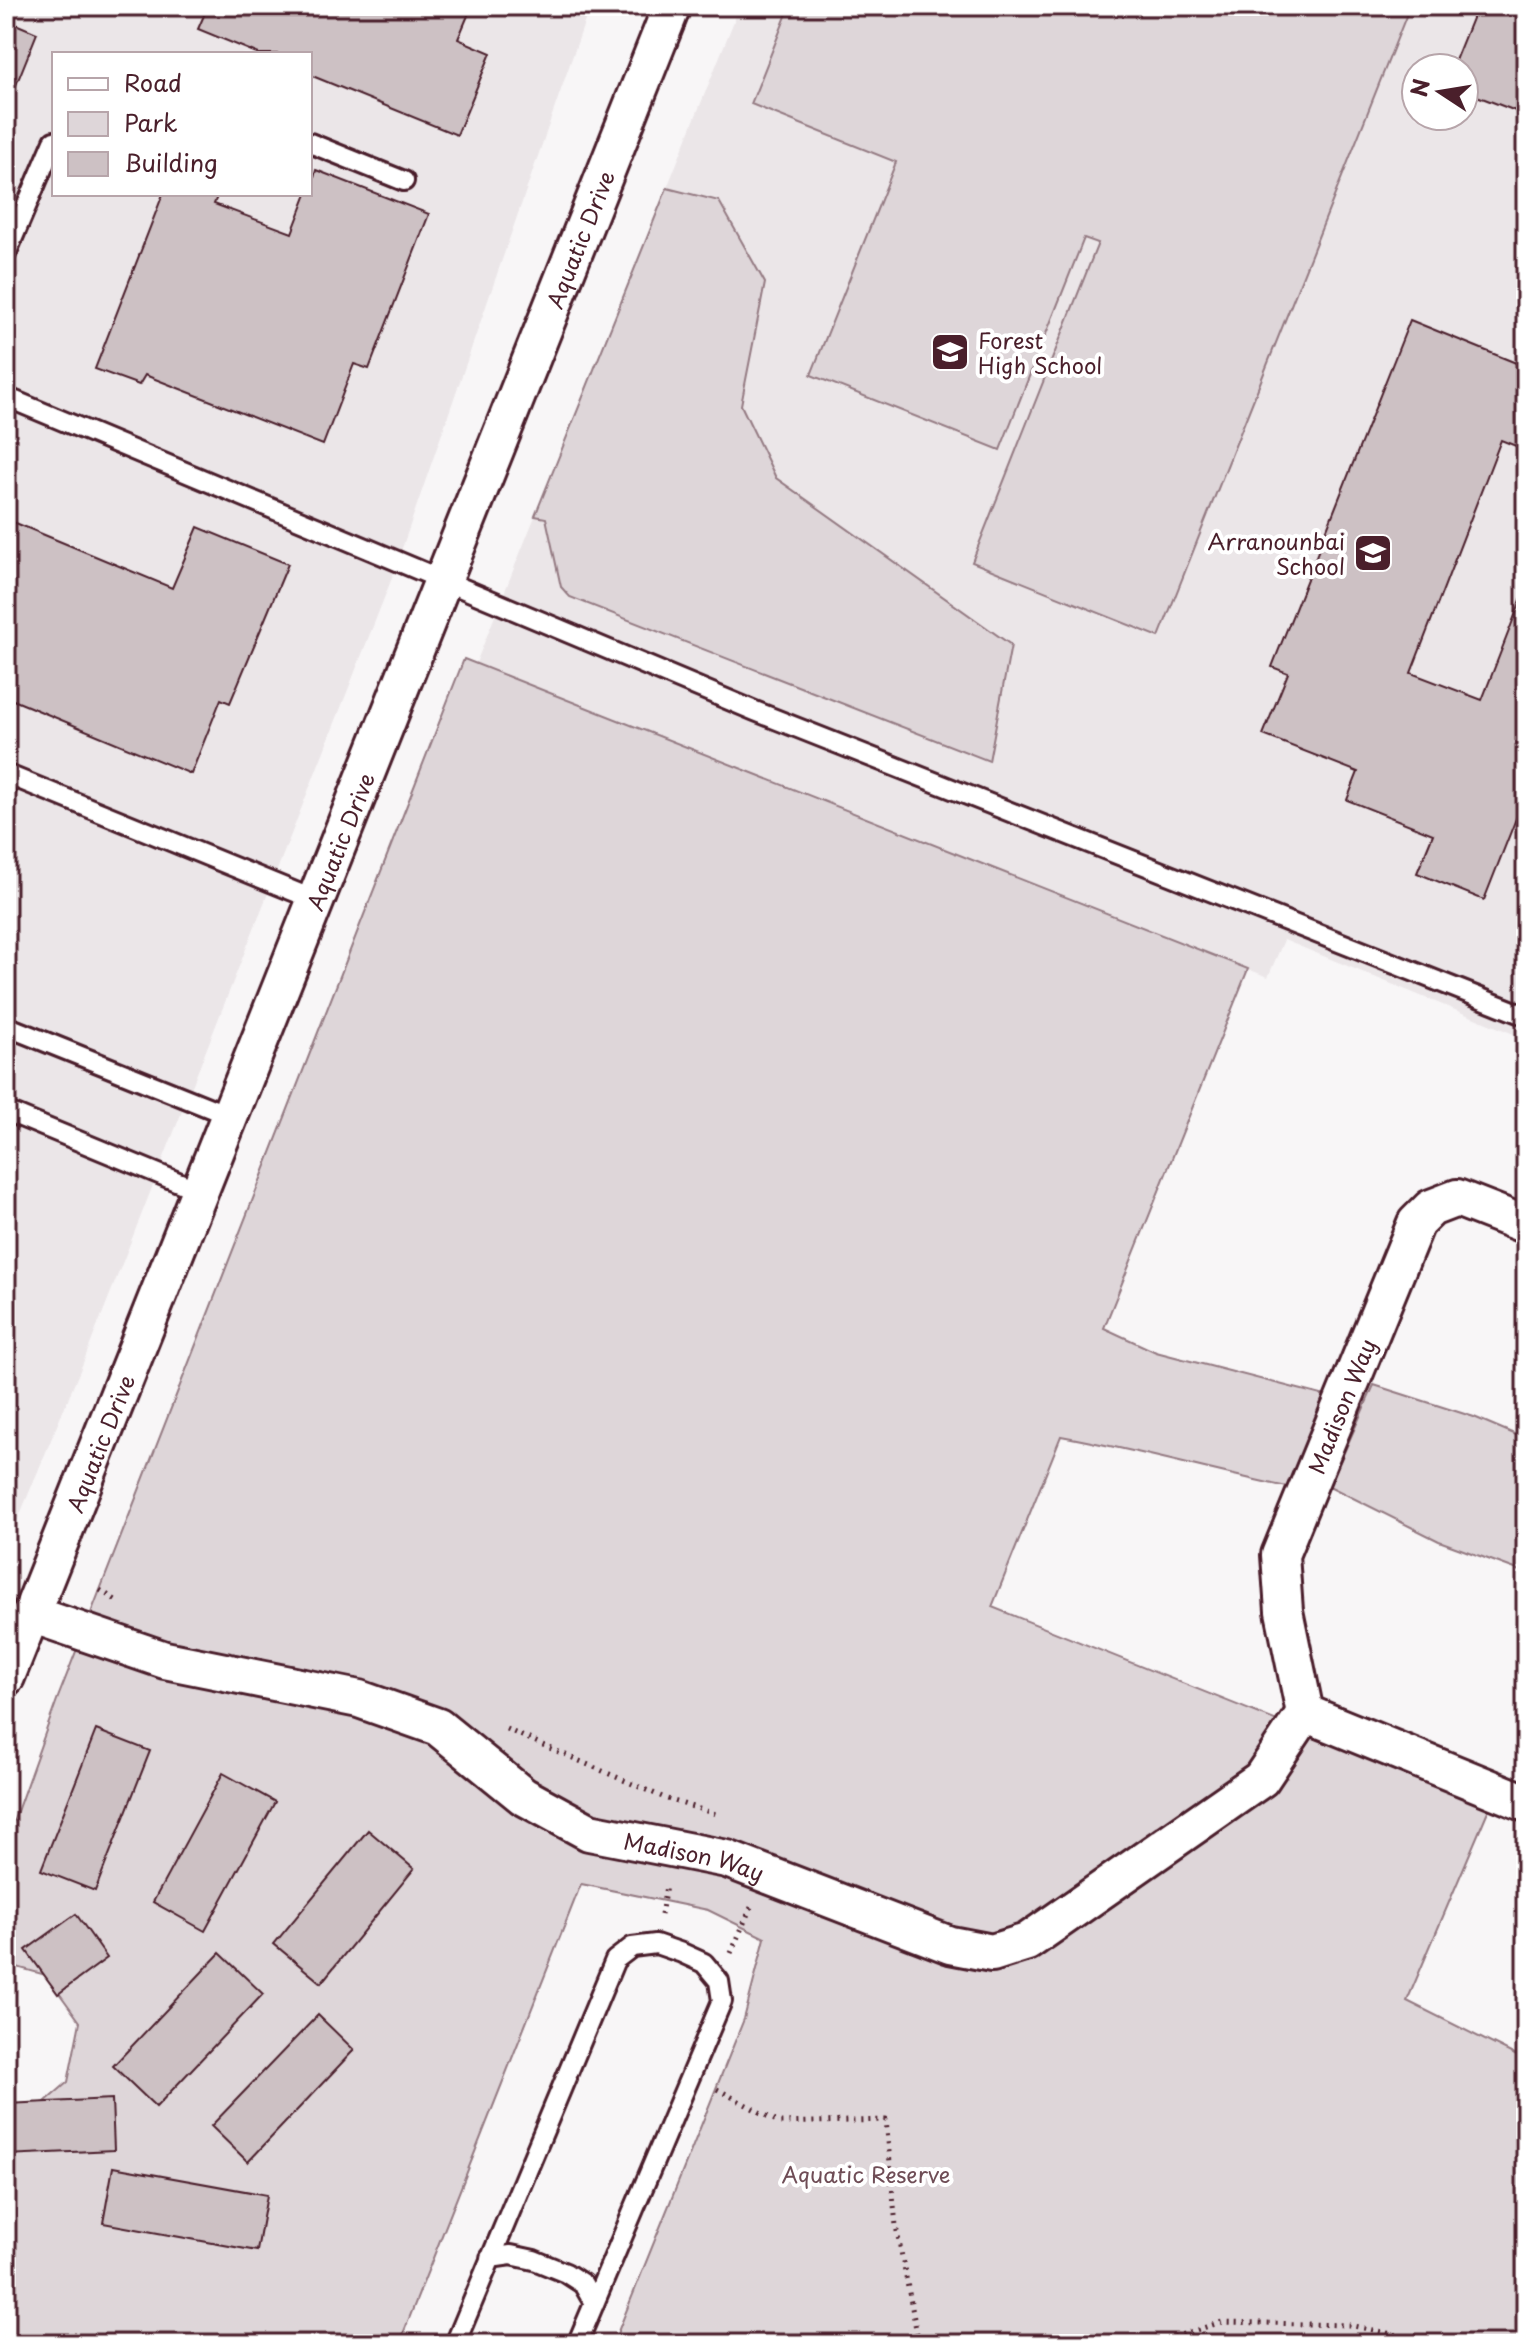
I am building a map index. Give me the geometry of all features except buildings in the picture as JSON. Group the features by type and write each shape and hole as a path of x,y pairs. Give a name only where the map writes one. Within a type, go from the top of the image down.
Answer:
{"street":[{"name":"Aquatic Drive","path":"6,1677 672,6"},
{"name":"Madison Way","path":"31,1614 165,1660 359,1699 438,1727 523,1796 589,1832 727,1859 950,1945 992,1953 1027,1942 1261,1779 1305,1713 1284,1611 1280,1555 1416,1223 1431,1208 1457,1198 1526,1225"},
{"path":"1305,1713 1526,1803"}],"lane":[{"path":"312,144 404,181"},
{"path":"6,254 52,146"},
{"path":"6,397 444,578 755,711 1526,1016"},
{"path":"6,789 11,776 315,900"},
{"path":"6,1026 230,1116"},
{"path":"6,1111 200,1191"},
{"path":"455,2344 615,1960 632,1947 656,1944 704,1963 719,1981 722,2001 577,2344"},
{"path":"490,2258 511,2255 534,2260 566,2273 583,2284 594,2303"}],"path":[{"path":"100,1590 125,1606"},
{"path":"502,1727 667,1799 725,1817"},
{"path":"656,1944 672,1850"},
{"path":"719,1981 766,1873"},
{"path":"691,2075 780,2123 886,2120 896,2226 919,2344"},
{"path":"1151,2344 1222,2322 1349,2325 1440,2344"}],"shaded area":[{"path":"6,6 590,6 390,583 83,1363 6,1548"},
{"name":"Forest High School","path":"740,6 1526,6 1526,1039 1284,940 1268,977 476,663"}],"green space":[{"path":"790,6 1410,6 1159,637 972,562 1098,243 1084,238 1000,450 811,375 896,162 751,104"},
{"path":"667,188 719,201 765,283 741,405 776,478 1011,645 989,761 570,597 561,587 546,518 535,516"},
{"name":"Aquatic Reserve","path":"464,659 1248,969 1104,1328 1156,1352 1325,1396 1287,1487 1061,1436 992,1607 1490,1806 1407,2001 1521,2058 1526,2076 1526,2344 613,2344 744,2019 765,1938 708,1910 581,1884 399,2344 6,2344 6,2110 31,2114 68,2082 80,2022 46,1975 6,1964 6,1842 57,1700"},
{"path":"1374,1385 1474,1417 1526,1439 1526,1573 1439,1541 1329,1486"}],"place":[{"name":"Forest High School","path":"950,352"},
{"name":"Arranounbai School","path":"1373,553"}]}
